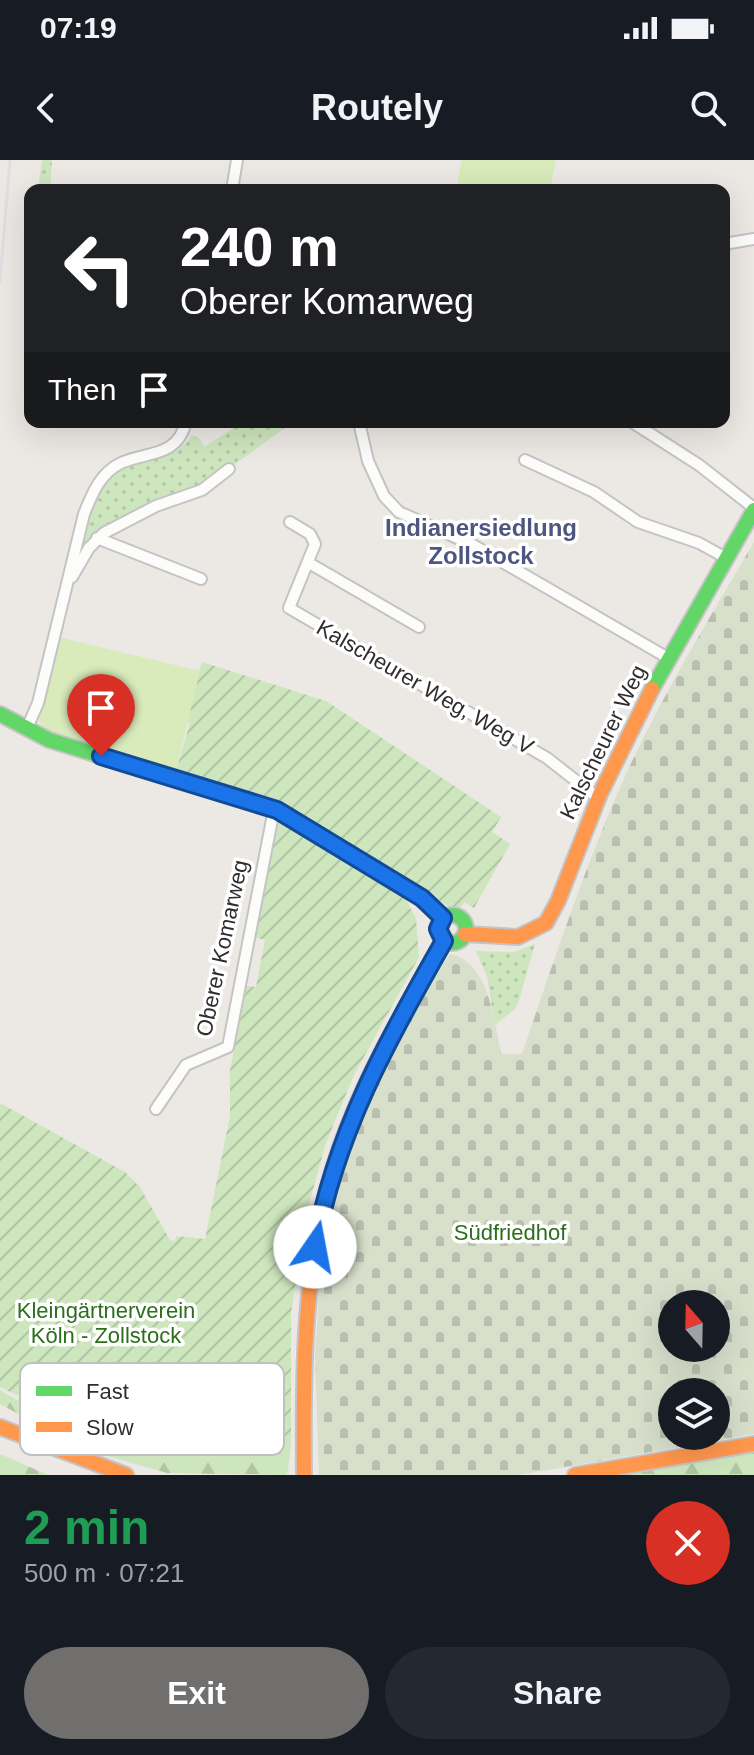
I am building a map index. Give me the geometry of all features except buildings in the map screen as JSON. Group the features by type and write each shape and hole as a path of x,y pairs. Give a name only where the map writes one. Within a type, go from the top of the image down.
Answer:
{"street":[{"path":"233,184 237,160"},
{"path":"730,243 754,239"},
{"path":"27,728 38,703 84,514 93,490 106,473 122,462 161,453 174,445 183,428"},
{"path":"361,428 373,472 389,504 399,512 473,545 668,658"},
{"path":"641,428 699,465 754,509"},
{"path":"525,460 594,492 638,522 699,543 726,558"},
{"path":"70,577 75,576 97,538 156,506 202,490 229,469"},
{"name":"Kalscheurer Weg","path":"465,934 514,939 534,933 549,921 598,798 668,658 754,509"},
{"path":"290,522 310,534 315,544 309,563 419,627"},
{"path":"97,538 201,579"},
{"name":"Kalscheurer Weg, Weg V","path":"309,563 289,608 547,758 598,798"},
{"path":"0,714 49,740 274,809 422,898 443,918 460,917 465,934 454,943 444,941"},
{"name":"Oberer Komarweg","path":"156,1109 186,1065 228,1047 274,809"},
{"path":"443,918 438,929 444,941"},
{"path":"304,1475 307,1305 320,1218 337,1157 366,1084 444,941"},
{"path":"0,1425 20,1435"},
{"path":"575,1475 754,1444"},
{"path":"70,1455 126,1475"}],"green space":[{"path":"42,160 52,160 50,184 39,184"},
{"path":"462,160 556,160 551,184 457,183"},
{"path":"234,428 285,428 199,490 110,524 80,559 78,557 91,506 105,480 126,467 174,452 192,435 200,439 204,447"},
{"name":"Südfriedhof","path":"754,542 754,1434 730,1438 730,1378 658,1378 658,1450 662,1450 519,1475 319,1475 315,1354 322,1245 348,1153 381,1078 414,1006 450,954 463,959 481,980 488,994 501,1054 522,1054 604,824 665,696"},
{"path":"58,637 200,671 176,771 45,731 39,721"},
{"path":"202,662 326,701 501,817 492,832 510,844 474,908 464,902 458,912 282,805 176,771 190,723 185,721"},
{"name":"Kleingärtnerverein Köln - Zollstock","path":"282,821 404,895 416,919 419,957 354,1075 326,1143 308,1207 291,1313 291,1446 284,1446 284,1363 20,1363 20,1396 0,1387 0,1103 125,1172 140,1187 170,1240 175,1241 176,1236 205,1239 230,1116 230,1070 247,986 256,987 265,940 254,937 276,824"},
{"path":"535,944 515,1009 495,1025 487,977 476,951 514,952"},
{"path":"0,1390 20,1402 20,1415 0,1404"},
{"path":"284,1446 291,1446 287,1475 167,1473 104,1455 284,1455"},
{"path":"754,1451 754,1475 626,1475"},
{"path":"0,1454 48,1475 0,1475"}],"railway":[{"path":"0,282 10,160"}],"traffic: fast":[{"path":"652,689 754,510"},
{"path":"0,714 49,740 277,810 422,898 443,918"},
{"path":"452,915 462,919 466,929 462,939 452,943 442,939 438,929 442,919 452,915"}],"traffic: slow":[{"path":"465,934 518,937 546,923 558,901 600,794 652,689"},
{"path":"304,1475 304,1369 309,1299 326,1195 335,1161 361,1096 392,1033 444,941"},
{"path":"0,1427 20,1435"},
{"path":"575,1475 754,1444"},
{"path":"74,1455 126,1475"}],"district":[{"name":"Indianersiedlung Zollstock","path":"481,541"}],"route":[{"path":"101,756 277,810 294,818 422,898 443,918 438,925 438,934 444,941 376,1061 349,1123 320,1218 315,1247"}]}
